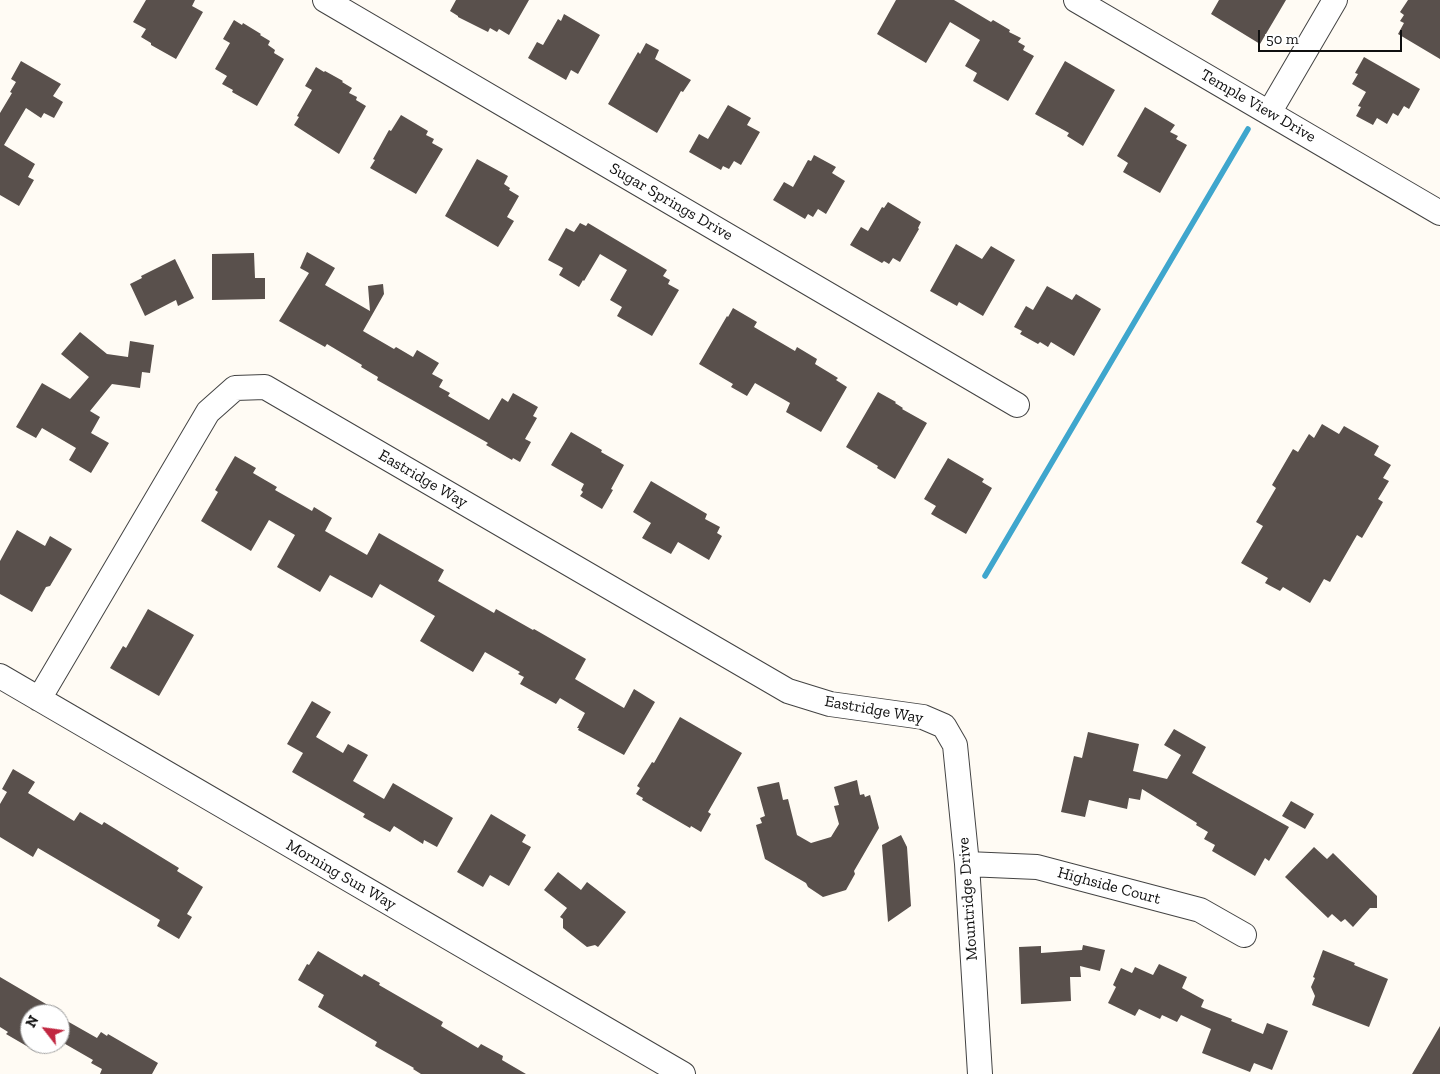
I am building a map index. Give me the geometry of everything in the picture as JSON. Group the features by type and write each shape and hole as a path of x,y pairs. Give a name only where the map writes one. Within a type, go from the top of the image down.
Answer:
{"street":[{"name":"Sugar Springs Drive","path":"325,0 1018,405"},
{"name":"Temple View Drive","path":"1076,0 1440,213"},
{"path":"1269,113 1335,0"},
{"name":"Eastridge Way","path":"39,699 208,412 235,388 266,387 788,691 830,704 923,717 944,726"},
{"name":"Morning Sun Way","path":"0,676 683,1074"},
{"name":"Mountridge Drive","path":"944,726 955,745 967,864 980,1074"},
{"name":"Highside Court","path":"967,864 1037,867 1200,910 1244,935"}],"building":[{"path":"146,0 195,0 192,6 203,12 176,59 141,37 146,29 133,22"},
{"path":"456,0 529,0 509,35 499,29 497,32 490,28 488,32 458,17 450,11"},
{"path":"896,0 954,0 991,22 993,20 1021,38 1018,42 1025,46 1023,50 1034,56 1008,101 973,81 977,73 965,66 980,40 950,22 926,63 877,34"},
{"path":"1219,0 1286,0 1260,44 1211,14"},
{"path":"1408,0 1440,0 1440,59 1398,34 1404,23 1400,21 1404,15 1400,12"},
{"path":"564,14 600,35 578,74 571,70 566,80 528,58 537,42 543,45 558,19 561,21"},
{"path":"234,20 242,25 243,23 270,41 268,45 275,50 274,53 284,59 257,106 222,84 227,76 215,69 230,43 223,39"},
{"path":"646,43 659,50 655,59 691,80 683,92 681,91 657,133 608,104 638,52 640,54"},
{"path":"1364,57 1420,89 1409,109 1404,106 1398,116 1393,113 1387,124 1377,118 1373,125 1356,116 1361,107 1358,106 1366,92 1352,84 1358,74 1355,73"},
{"path":"21,61 61,84 53,96 63,102 54,118 44,113 41,118 26,108 4,145 35,164 28,177 34,180 19,206 0,195 0,113 12,93 10,92 16,82 11,79"},
{"path":"1065,61 1115,90 1083,146 1067,136 1069,133 1035,114"},
{"path":"316,67 343,81 352,88 349,93 357,97 356,100 366,106 339,154 294,125 312,90 305,86"},
{"path":"728,105 751,118 747,125 760,132 741,165 734,161 729,169 723,166 721,170 689,152 699,134 708,139"},
{"path":"1145,107 1175,125 1170,132 1178,136 1176,139 1187,145 1160,193 1123,172 1128,163 1117,156"},
{"path":"401,115 428,131 426,135 434,139 432,143 443,149 416,194 370,168 389,130 391,131"},
{"path":"814,155 836,167 832,173 845,181 826,214 818,209 813,217 808,214 805,219 773,200 784,182 793,187 808,160 811,161"},
{"path":"477,159 508,176 504,184 510,188 509,190 519,196 507,217 514,221 498,247 445,216"},
{"path":"888,202 921,222 900,262 893,258 889,264 884,261 882,263 850,245 861,227 868,231 882,207 884,208"},
{"path":"580,223 586,226 588,223 667,270 663,276 670,280 668,284 679,290 652,336 617,316 622,307 610,300 627,270 600,254 579,287 559,275 563,268 548,260 566,228 574,232"},
{"path":"956,244 982,259 991,246 1015,260 983,316 959,302 957,306 930,291"},
{"path":"307,252 335,268 325,285 370,311 368,286 383,284 384,294 363,331 394,349 396,347 413,357 417,350 439,363 432,374 443,380 439,387 450,393 448,396 489,420 502,398 508,402 513,393 538,407 533,416 537,418 525,439 531,442 520,462 513,458 512,460 486,445 488,443 377,380 378,377 361,367 362,365 327,344 325,347 279,321 309,273 300,268"},
{"path":"254,253 255,278 265,278 265,299 212,300 212,254"},
{"path":"175,259 194,298 178,306 176,300 145,316 130,284 142,278 141,276"},
{"path":"1047,286 1072,300 1076,294 1101,309 1074,356 1051,342 1048,347 1040,342 1038,344 1020,334 1022,331 1014,327 1026,306 1033,310"},
{"path":"733,308 757,322 754,327 795,351 797,347 817,359 815,364 838,378 836,380 847,387 821,432 786,412 790,403 755,383 747,396 731,387 733,384 699,364"},
{"path":"80,332 107,354 128,357 130,341 154,345 150,373 142,372 140,388 112,384 90,411 100,417 91,433 109,443 91,473 69,460 76,448 42,428 36,438 16,427 42,383 70,399 89,377 61,354"},
{"path":"878,392 896,402 902,409 927,423 895,479 877,468 878,466 846,447"},
{"path":"1322,424 1339,434 1344,426 1379,446 1374,455 1391,465 1383,478 1389,481 1378,499 1383,502 1362,538 1357,535 1330,582 1324,579 1310,603 1283,587 1280,591 1265,583 1268,578 1241,563 1263,526 1256,522 1276,488 1272,485 1293,449 1298,452 1309,434 1314,438"},
{"path":"571,432 624,465 602,509 580,496 583,492 581,490 584,484 551,465"},
{"path":"235,456 256,468 253,473 277,487 275,490 312,511 314,507 332,518 325,531 367,555 379,533 444,570 438,581 494,613 496,609 534,629 586,659 575,679 624,708 634,689 655,702 624,755 578,730 579,728 577,728 585,713 560,698 556,704 520,684 524,677 518,674 520,672 485,652 473,672 420,641 435,616 380,584 372,598 330,575 320,592 277,567 295,535 269,520 251,551 201,521 218,492 215,490"},
{"path":"948,458 984,479 982,482 992,488 966,534 931,514 936,506 924,499"},
{"path":"651,481 707,514 705,519 720,527 717,533 722,536 709,560 678,542 671,554 642,538 651,523 633,512"},
{"path":"17,530 45,546 50,536 72,549 50,586 46,587 32,612 0,594 0,561"},
{"path":"148,609 194,635 159,696 110,668 123,646 126,648"},
{"path":"312,701 331,712 316,737 343,753 348,744 368,755 353,781 384,799 393,783 453,818 437,847 424,840 423,844 394,826 390,832 363,817 365,814 292,772 303,753 287,744"},
{"path":"680,717 742,753 708,812 711,814 701,832 691,826 690,828 642,800 643,798 636,794 640,788 637,786 652,762 654,763"},
{"path":"1174,729 1206,747 1192,773 1289,827 1269,861 1265,858 1255,876 1212,851 1215,845 1204,839 1208,832 1196,825 1197,823 1142,789 1140,800 1129,798 1127,809 1089,800 1085,817 1061,812 1074,756 1082,758 1088,732 1139,744 1133,771 1167,779 1181,755 1164,745"},
{"path":"13,769 35,782 28,793 74,821 80,812 102,825 104,822 179,868 177,871 203,887 187,914 192,917 179,939 157,926 160,920 38,848 33,857 0,837 0,804 7,792 2,789"},
{"path":"857,780 860,795 864,794 865,797 870,795 879,828 854,871 855,874 846,890 823,897 808,887 806,883 765,859 756,825 762,823 760,818 765,816 757,787 779,782 783,800 788,799 797,835 811,843 831,837 839,824 834,806 839,805 834,787"},
{"path":"1291,801 1314,814 1305,829 1282,816"},
{"path":"491,814 526,835 522,842 531,847 509,886 490,875 483,887 457,872"},
{"path":"901,835 907,847 911,906 888,922 882,845"},
{"path":"1314,847 1327,859 1333,853 1377,896 1377,908 1370,908 1353,927 1345,919 1341,922 1332,914 1328,918 1285,877"},
{"path":"558,872 581,890 587,882 626,912 598,947 595,945 587,947 563,928 563,919 560,917 567,908 544,890"},
{"path":"1083,945 1105,950 1100,971 1080,966 1081,977 1070,977 1071,1001 1021,1004 1019,947 1041,946 1041,953 1082,950"},
{"path":"1323,950 1388,979 1369,1027 1312,1005 1315,996 1311,987 1315,978 1313,977"},
{"path":"318,951 362,977 364,974 380,983 379,985 443,1022 441,1026 478,1048 481,1044 503,1056 502,1060 526,1074 421,1074 375,1046 377,1042 318,1007 324,995 298,980 307,964 309,965"},
{"path":"1159,964 1187,977 1182,988 1204,1000 1201,1007 1263,1034 1267,1023 1288,1031 1272,1070 1254,1063 1250,1072 1202,1053 1211,1029 1181,1015 1177,1022 1162,1015 1160,1019 1139,1009 1135,1016 1108,1003 1116,987 1113,985 1121,968 1132,973 1135,967 1153,975"},
{"path":"0,977 46,1004 20,1004 20,1042 6,1034 8,1032 0,1027"},
{"path":"70,1023 97,1038 101,1032 107,1036 108,1034 158,1063 152,1074 100,1074 102,1069 91,1063 93,1060 70,1047"},
{"path":"1440,1026 1440,1074 1412,1074"}],"waterway":[{"path":"985,576 1248,129"}]}
